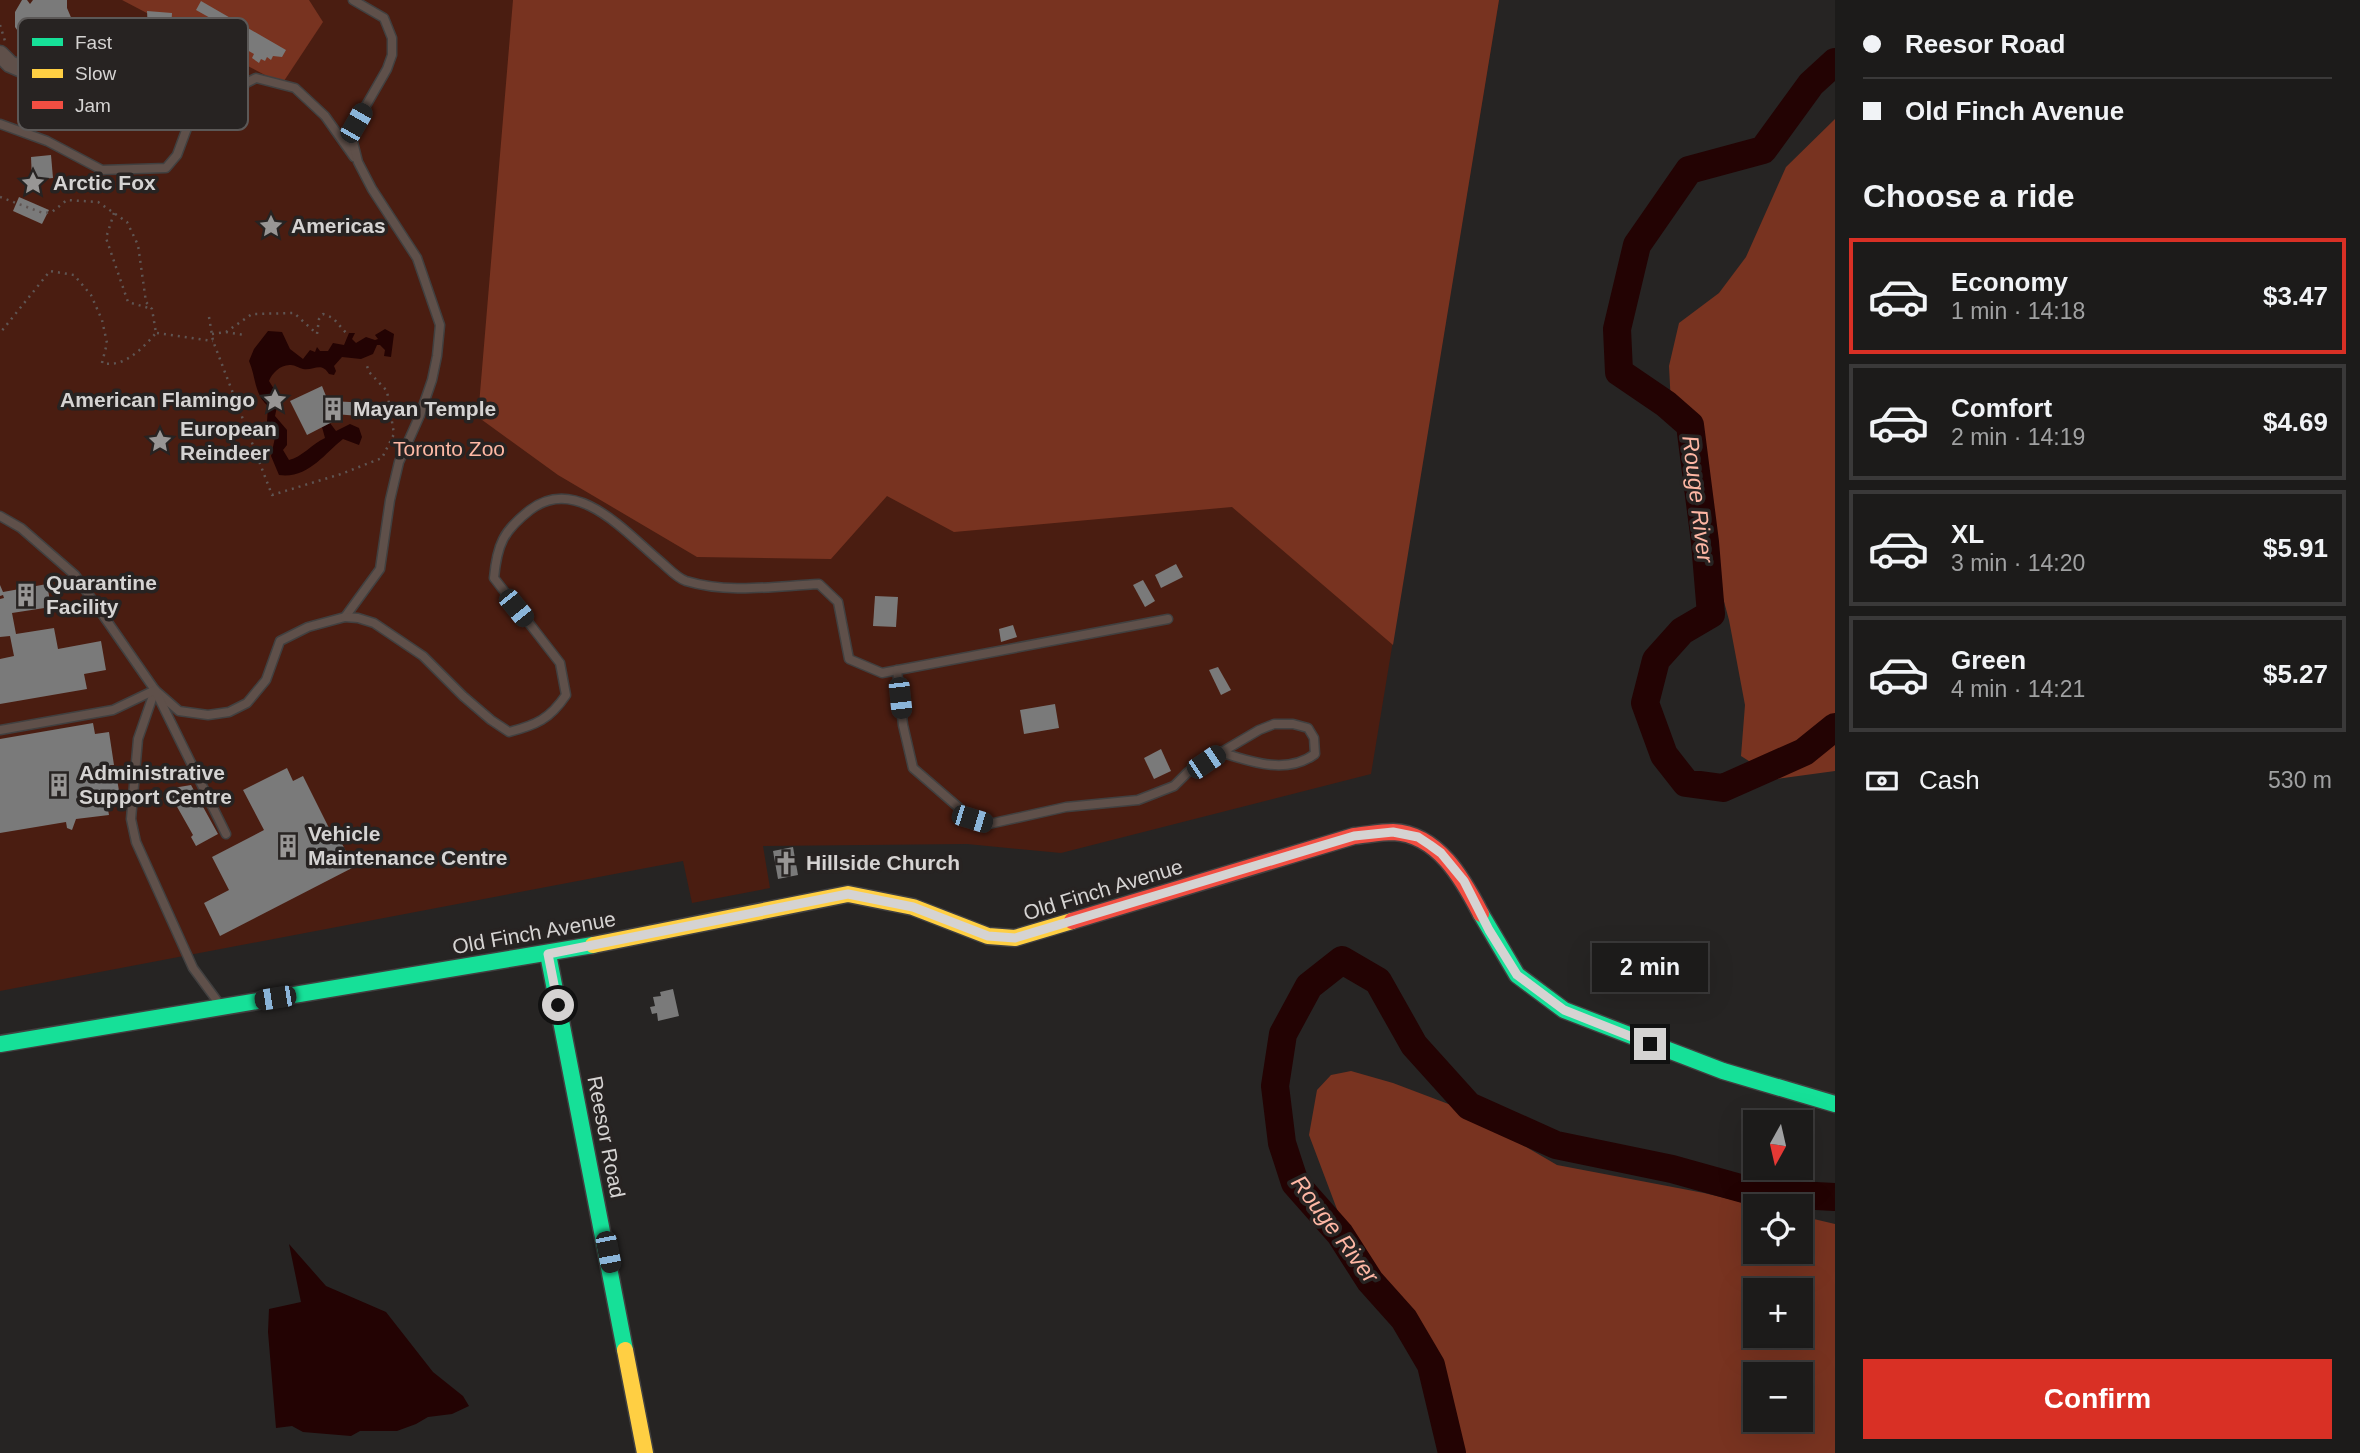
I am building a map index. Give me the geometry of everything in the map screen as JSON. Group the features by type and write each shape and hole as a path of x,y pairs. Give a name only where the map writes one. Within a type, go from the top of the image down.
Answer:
{"street":[{"path":"0,54 10,64 18,67"},
{"name":"Old Finch Avenue","path":"0,1044 548,954 848,894 913,907 988,936 1015,938 1354,836 1393,832 1418,837 1441,853 1464,881 1489,930 1517,975 1564,1010 1723,1071 1835,1104"},
{"name":"Reesor Road","path":"548,954 645,1453"}],"lane":[{"path":"353,0 384,18 392,38 392,55 387,69 356,123 353,142 358,162"},
{"path":"248,82 256,78 295,88 324,116 358,162 372,189 417,258 440,325 432,380 399,461 390,500 380,569 345,617"},
{"path":"0,124 47,141 102,170 166,168 177,155 186,130"},
{"path":"155,690 179,711 208,715 229,712 247,702 267,680 280,641 308,627 345,617 358,618 374,623 423,656 472,704 509,732 533,726 555,711 566,695 560,663 494,578 497,548 516,521 539,503 566,498 596,507 683,580 733,589 819,584 838,602 849,659 882,673 1168,619"},
{"path":"0,516 21,528 75,575 155,690 226,834"},
{"path":"897,670 903,725 913,768 972,819 989,824 1066,807 1138,800 1157,794 1174,786 1188,772 1220,752 1274,724 1293,724 1308,728 1314,737 1315,754 1304,762 1277,766 1220,752"},
{"path":"0,730 113,710 155,690"},
{"path":"155,690 138,739 131,820 136,842 193,968 221,1006"}],"path":[{"path":"0,197 43,213 52,212 67,200 98,202 127,222 138,245 146,302 152,309 156,333"},
{"path":"114,213 106,238 128,302 152,309"},
{"path":"0,333 50,271 74,275 91,295 102,320 107,343 102,363 112,366 138,353 156,333"},
{"path":"226,332 252,314 294,313 317,334 319,319 323,314 334,318 347,334"},
{"path":"209,317 212,341 272,495 382,458 394,433 387,391 369,372 366,363"},
{"path":"212,334 226,332 244,335"},
{"path":"156,333 212,341"},
{"path":"372,406 389,407"}],"green space":[{"name":"Toronto Zoo","path":"0,0 1499,0 1371,774 1061,853 967,844 763,846 770,888 692,903 683,861 0,991"}],"shaded area":[{"path":"122,0 309,0 323,22 282,84 248,66 248,18 156,18"},
{"path":"513,0 1499,0 1393,645 1232,507 954,532 887,496 831,559 697,557 558,475 478,417"},
{"path":"1835,119 1835,771 1777,779 1741,756 1745,705 1729,620 1671,405 1669,366 1679,323 1719,293 1746,257 1786,167"},
{"path":"385,329 394,334 391,357 384,356 385,350 377,345 373,354 361,359 342,357 334,366 334,375 320,367 303,369 287,365 272,375 269,381 279,397 275,416 287,430 287,445 283,450 289,460 325,438 322,427 330,423 336,431 350,424 359,428 362,437 359,445 343,439 322,458 299,473 279,475 271,456 276,433 267,422 268,406 258,391 249,361 254,349 268,331 282,332 290,349 303,359 310,350 315,352 317,347 320,351 328,351 333,343 344,345 349,333 355,333 352,339 356,343 366,337 378,339 375,335"},
{"path":"1351,1071 1393,1083 1459,1108 1557,1165 1743,1202 1743,1264 1813,1264 1813,1219 1835,1224 1835,1453 1461,1453 1439,1379 1338,1212 1309,1135 1317,1090 1331,1075"},
{"path":"289,1244 326,1286 386,1312 433,1372 463,1396 469,1406 452,1414 428,1417 397,1431 360,1431 351,1436 303,1432 292,1426 276,1428 268,1332 269,1309 301,1302"}],"building":[{"path":"22,0 27,0 30,4 33,0 67,0 71,18 18,18 18,31 15,27 15,12"},
{"path":"201,1 230,18 210,18 196,10"},
{"path":"147,11 172,13 172,18 147,18"},
{"path":"248,28 286,50 282,57 273,56 271,60 267,57 259,63 252,58 254,54 248,51"},
{"path":"51,155 53,178 32,180 31,157"},
{"path":"19,197 49,210 42,224 13,211"},
{"name":"Mayan Temple","path":"322,386 328,401 372,403 371,417 335,414 338,419 307,435 290,401"},
{"path":"1176,564 1183,577 1161,588 1155,575"},
{"path":"1143,580 1155,601 1145,607 1133,585"},
{"path":"47,584 51,607 12,613 16,634 54,628 58,649 101,641 106,670 84,674 87,689 0,704 0,659 14,656 10,636 0,637 0,599 4,598 3,595 0,596 0,585 3,592"},
{"path":"875,596 898,597 896,627 873,626"},
{"path":"1013,625 1017,637 1001,642 999,629"},
{"path":"1218,667 1231,690 1221,695 1209,670"},
{"path":"1055,704 1059,728 1024,734 1020,710"},
{"name":"Administrative Support Centre","path":"93,723 95,734 109,732 114,765 110,765 111,769 115,768 121,802 107,804 109,815 76,819 72,830 67,828 66,822 0,833 0,739"},
{"path":"1161,749 1171,771 1154,779 1144,758"},
{"name":"Vehicle Maintenance Centre","path":"287,768 293,781 303,776 333,836 337,834 354,867 220,936 204,903 229,890 212,857 264,830 243,790"},
{"path":"191,785 218,834 196,846 191,837 193,835 167,789"},
{"name":"Hillside Church","path":"793,847 798,875 778,879 773,851"},
{"path":"673,989 679,1016 658,1021 657,1013 652,1014 650,1007 655,1006 653,997"}],"waterway":[{"name":"Rouge River","path":"1835,62 1811,84 1763,150 1689,170 1637,245 1617,329 1619,372 1666,404 1690,425 1705,542 1711,614 1682,631 1656,660 1645,703 1664,755 1686,783 1723,788 1804,752 1835,727"},
{"name":"Rouge River","path":"1452,1453 1431,1365 1404,1319 1370,1281 1340,1234 1295,1183 1282,1143 1275,1086 1283,1034 1309,986 1342,960 1378,981 1414,1045 1469,1106 1556,1145 1672,1169 1758,1193 1835,1197"}],"traffic: fast":[{"path":"1481,914 1517,975 1564,1010 1723,1071 1835,1104"},
{"path":"0,1044 593,945"},
{"path":"548,954 625,1350"}],"traffic: slow":[{"path":"593,945 848,894 913,907 988,936 1015,938 1072,921"},
{"path":"625,1350 645,1453"}],"traffic: jam":[{"path":"1072,921 1354,836 1383,832 1409,835 1436,850 1457,873 1481,914"}],"place":[{"name":"Arctic Fox","path":"33,183"},
{"name":"Americas","path":"271,226"},
{"name":"American Flamingo","path":"275,400"},
{"name":"Mayan Temple","path":"333,409"},
{"name":"European Reindeer","path":"160,441"},
{"name":"Quarantine Facility","path":"26,595"},
{"name":"Administrative Support Centre","path":"59,785"},
{"name":"Vehicle Maintenance Centre","path":"288,846"},
{"name":"Hillside Church","path":"786,863"}],"route":[{"path":"558,1005 548,954 848,894 913,907 988,936 1015,938 1354,836 1393,832 1418,837 1441,853 1464,881 1489,930 1517,975 1564,1010 1650,1044"}]}
